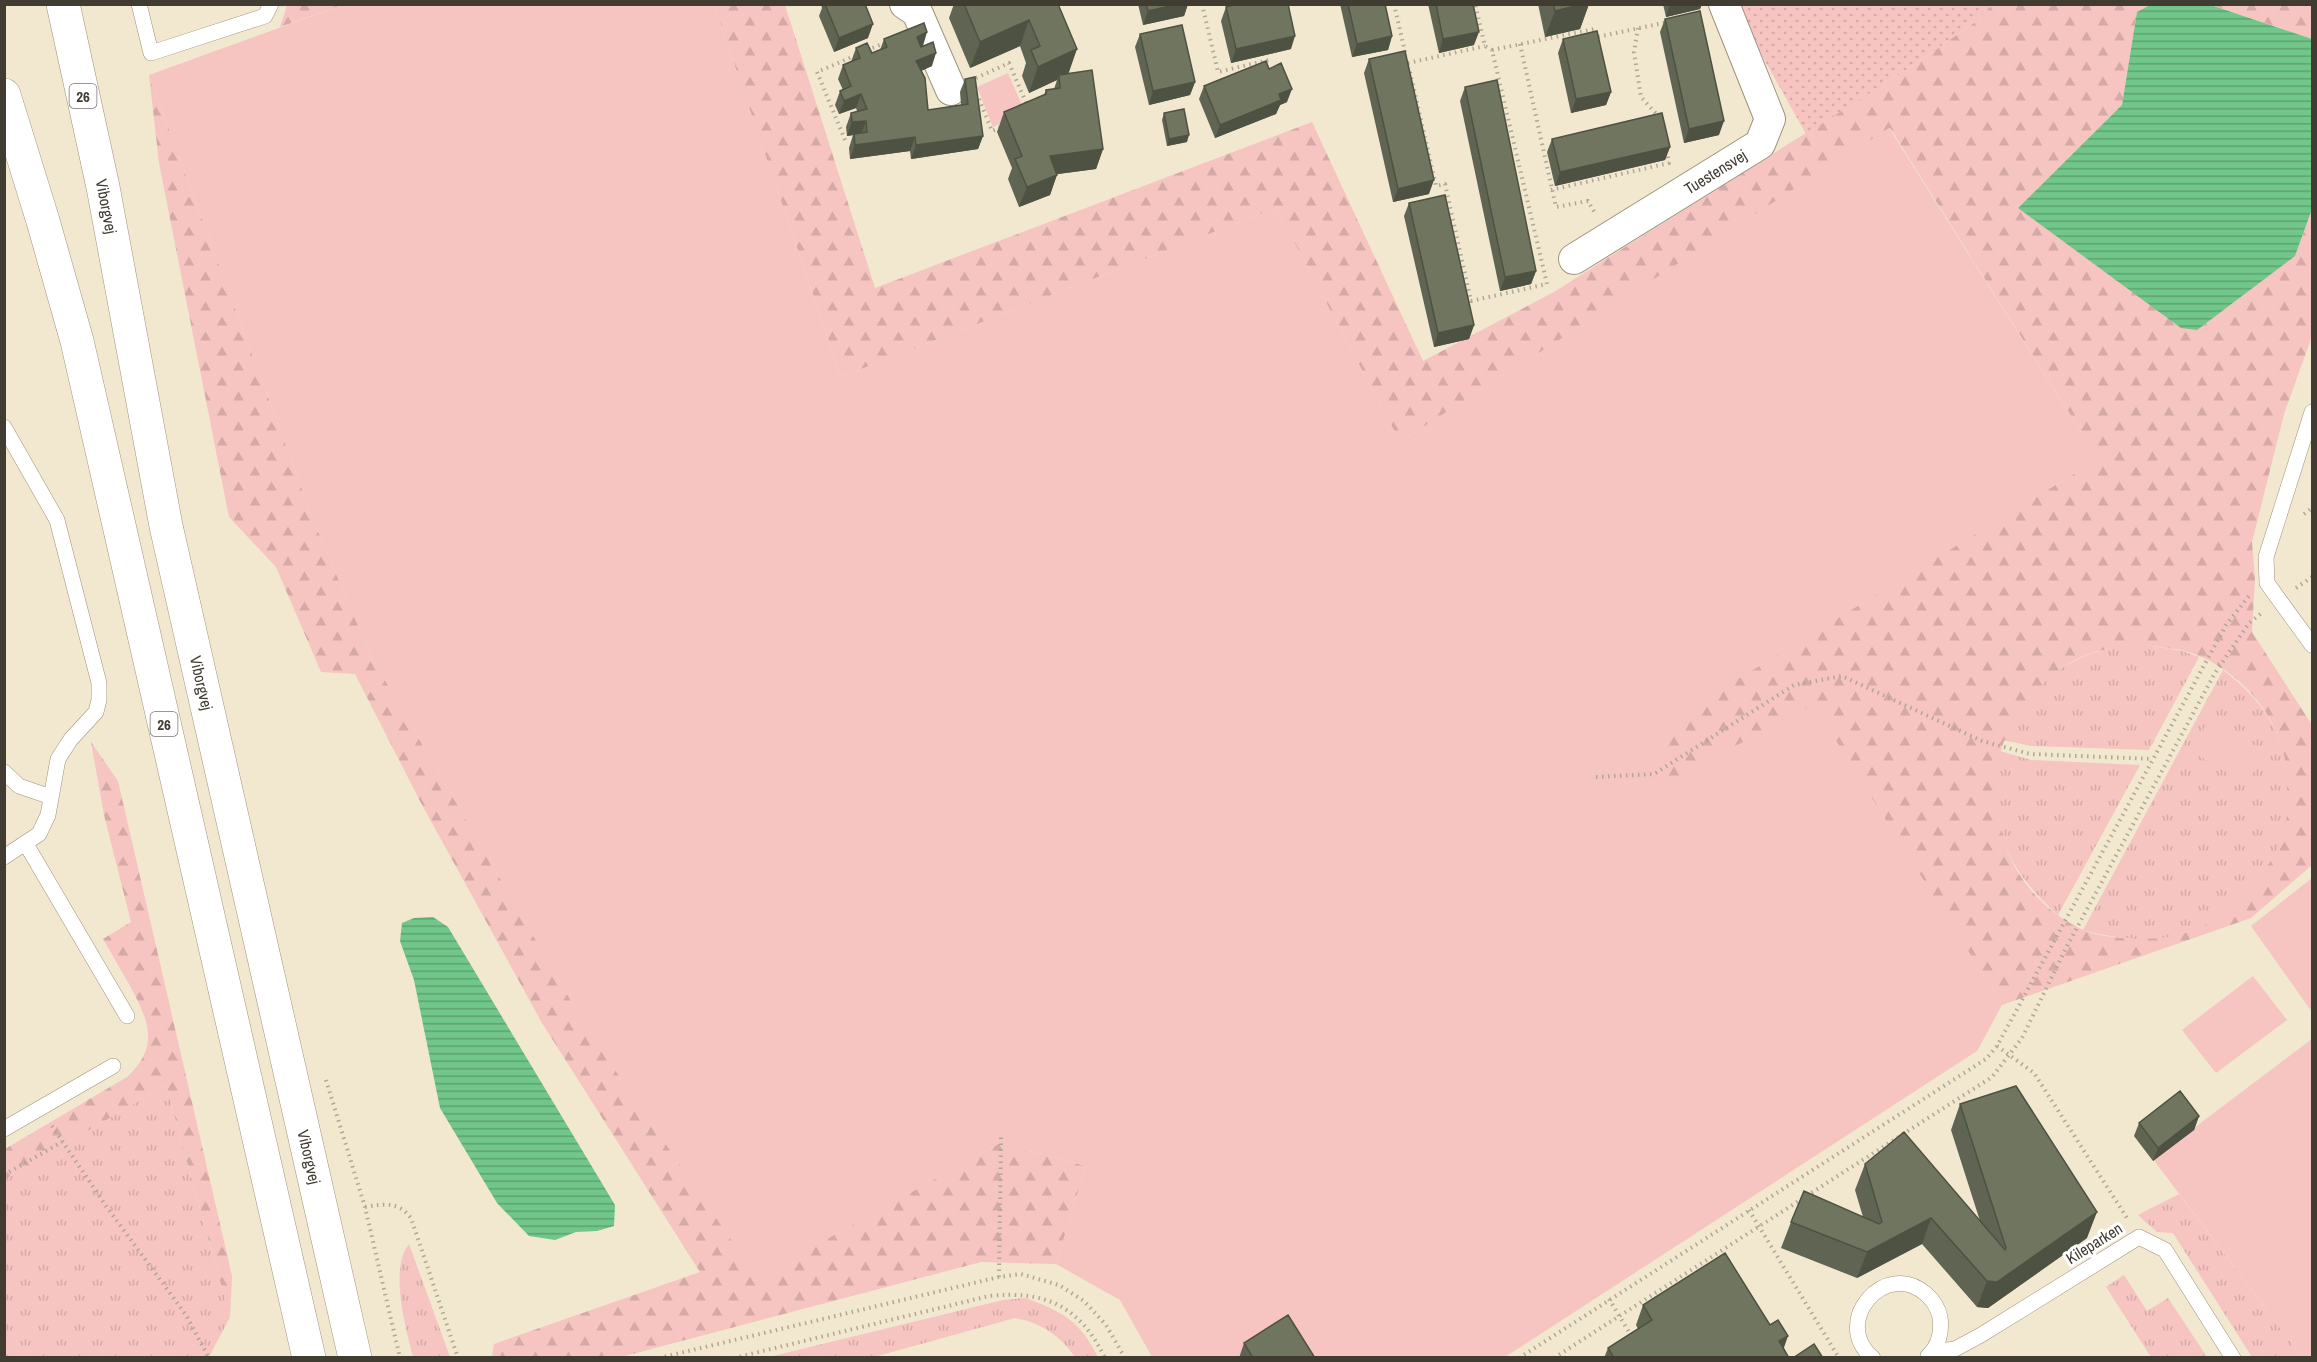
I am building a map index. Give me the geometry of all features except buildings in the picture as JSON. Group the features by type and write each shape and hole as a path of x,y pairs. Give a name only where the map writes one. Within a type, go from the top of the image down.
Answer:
{"main road":[{"name":"Viborgvej","path":"63,4 103,187 166,526 355,1358"},
{"name":"26","path":"4,95 43,221 76,341 309,1358"}],"street":[{"name":"Tuestensvej","path":"1574,259 1760,144 1770,119 1724,4"},
{"path":"912,11 961,85"}],"lane":[{"path":"139,4 151,53 265,16 271,4"},
{"path":"2313,412 2266,557 2268,583 2313,645"},
{"path":"4,427 57,520 99,682 96,712 71,739 58,759 48,815 39,834 4,857"},
{"path":"4,772 19,786 51,796"},
{"path":"26,844 127,1016"},
{"path":"4,1129 113,1066"},
{"name":"Kileparken","path":"1929,1355 1955,1349 1982,1335 2139,1237 2165,1250 2234,1358"},
{"name":"Kileparken","path":"1873,1358 1861,1344 1857,1330 1858,1316 1863,1304 1872,1293 1884,1286 1897,1284 1911,1285 1923,1291 1933,1301 1939,1313 1941,1327 1938,1340 1929,1355"}],"path":[{"path":"1202,4 1218,72 1269,60"},
{"path":"1394,4 1436,186 1445,184 1471,301 1546,284 1492,50"},
{"path":"1475,4 1485,46"},
{"path":"845,140 817,72 890,41 912,11"},
{"path":"1408,63 1485,46 1492,50 1594,29 1597,37 1670,21"},
{"path":"1638,28 1634,52 1641,96 1660,117 1662,129"},
{"path":"1520,44 1556,207 1588,201 1609,237"},
{"path":"1011,122 992,131 961,85 1009,63 1031,113"},
{"path":"1551,190 1669,163 1667,151"},
{"path":"1554,1358 1992,1077 2022,1038 2066,948 2215,673 2249,623 2313,577"},
{"path":"1519,1358 1986,1059 1998,1046 2151,759 2226,625 2248,596 2268,583"},
{"path":"1596,777 1654,774 1794,685 1842,676 1992,744 2030,754 2151,759"},
{"path":"1998,1046 2034,1073 2139,1237"},
{"path":"999,1277 1001,1137"},
{"path":"4,1175 62,1142 186,1315 209,1358"},
{"path":"400,1358 364,1207 387,1203 404,1210 411,1218 458,1358"},
{"path":"1749,1210 1839,1358"},
{"path":"658,1358 999,1277 1021,1274 1059,1285 1084,1301 1106,1325 1125,1358"},
{"path":"734,1358 989,1296 1015,1293 1036,1296 1059,1304 1083,1321 1105,1358"},
{"path":"1609,1299 1637,1345"}],"green space":[{"path":"287,5 342,5 280,27"},
{"path":"342,5 714,5 841,377 1276,208 1400,442 1889,128 2098,459 1668,722 1667,783 1813,704 2002,1005 1977,1051 1505,1357 1152,1357 1120,1300 1056,1264 1086,1166 1000,1143 757,1278 588,1030 371,656 315,524 149,75"},
{"path":"714,5 785,5 875,288 1312,122 1423,361 1554,292 1918,62 1975,22 1992,5 2150,5 2137,12 2122,105 2018,208 2295,256 2312,209 2312,336 2284,414 2252,542 2255,578 2252,632 2312,725 2312,865 2251,918 2002,1005 1813,705 1667,783 1667,722 2098,459 1890,128 1400,442 1276,208 841,377","holes":["2145,645 2181,650 2199,656 2216,664 2247,689 2271,720 2279,737 2286,764 2288,796 2282,839 2259,878 2234,906 2220,917 2187,933 2136,939 2112,937 2081,929 2050,909 2025,883 2008,852 1997,818 1995,783 2001,749 2016,716 2049,678 2070,663 2089,654 2112,648"]},
{"path":"1740,5 1992,5 1975,22 1918,62 1806,134 1746,27"},
{"path":"2212,5 2312,5 2312,39"},
{"path":"1008,73 1025,112 993,127 977,87"},
{"path":"149,75 315,524 371,656 588,1030 757,1277 1000,1143 1086,1166 1056,1264 981,1262 621,1357 492,1357 494,1344 700,1272 542,1023 421,803 355,674 321,672 276,567 229,517 159,163"},
{"path":"2145,645 2183,651 2199,657 2149,750 2031,746 2003,740 2020,709 2059,670 2074,661 2108,649"},
{"path":"2223,670 2261,706 2280,740 2286,762 2289,801 2286,826 2279,848 2254,887 2219,917 2199,928 2178,936 2154,939 2130,939 2083,930"},
{"path":"2208,720 2265,751 2247,784 2192,752"},
{"path":"91,742 118,781 232,1276 230,1317 166,1085 5,1179 5,1149 127,1077 138,1066 148,1043 146,1021 141,1009 103,939 131,922 104,815"},
{"path":"2000,751 2031,760 2140,765 2058,915 2025,880 2004,842 1997,821 1995,799"},
{"path":"2312,878 2312,1012 2251,926"},
{"path":"2253,976 2287,1020 2216,1073 2182,1030"},
{"path":"2312,1039 2312,1357 2302,1357 2153,1159"},
{"path":"166,1085 230,1317 209,1357 5,1357 4,1179"},
{"path":"2179,1194 2302,1357 2252,1357 2173,1233 2157,1232 2138,1215"},
{"path":"409,1244 450,1357 413,1357 403,1316 400,1283 403,1255"},
{"path":"2124,1275 2147,1311 2168,1298 2207,1357 2151,1357 2106,1287"},
{"path":"1026,1298 1051,1308 1069,1319 1084,1334 1098,1357 1075,1357 1049,1331 1015,1318 874,1357 769,1357 1003,1300"}],"shaded area":[{"path":"2150,5 2211,5 2312,39 2312,209 2295,256 2197,330 2181,328 2018,208 2122,105 2137,12"},
{"path":"433,917 448,927 615,1205 614,1226 597,1231 576,1232 555,1240 529,1236 497,1203 440,1108 414,980 400,941 402,923 414,918"}]}
